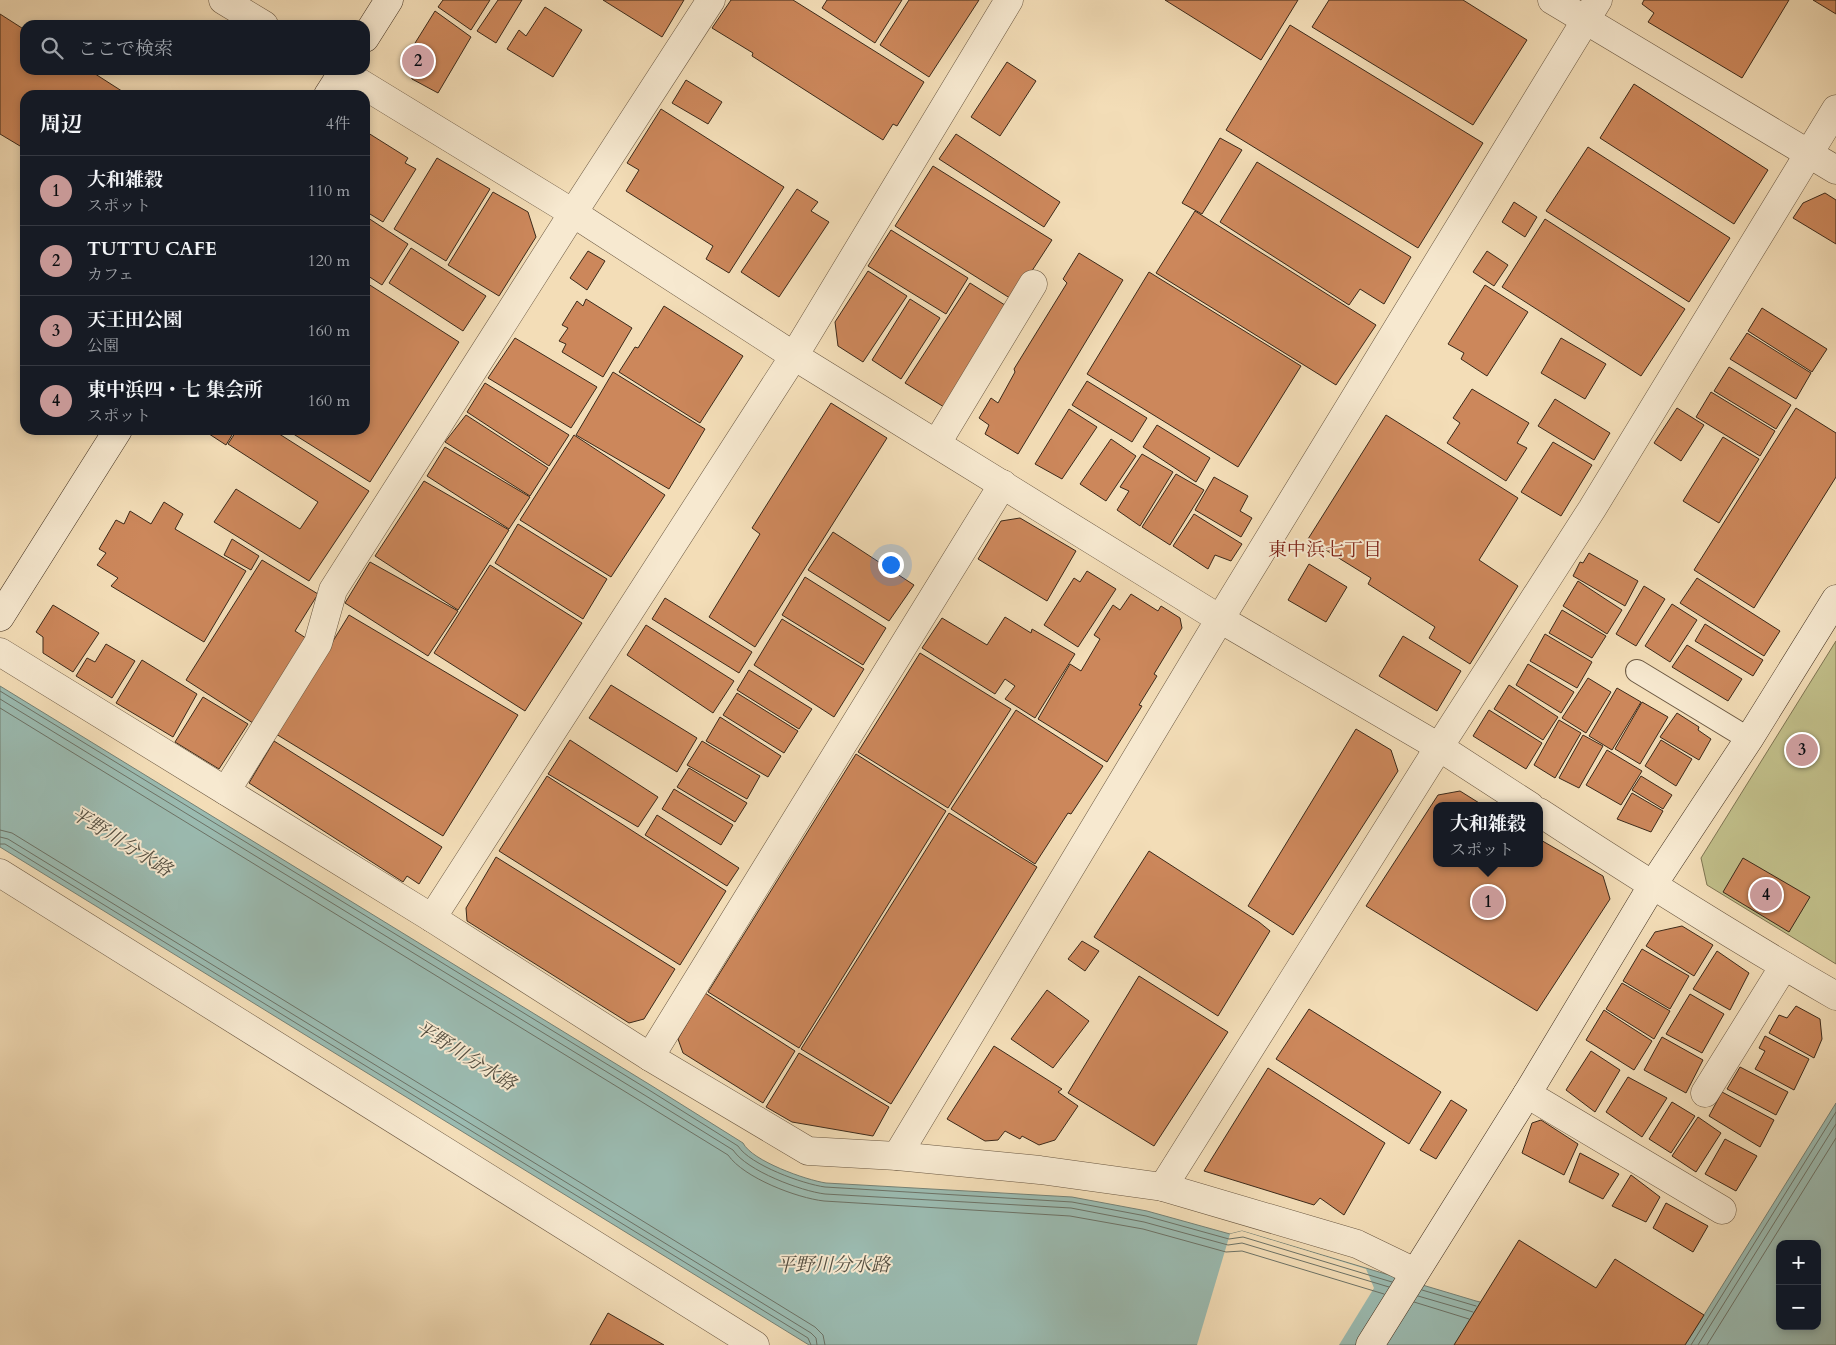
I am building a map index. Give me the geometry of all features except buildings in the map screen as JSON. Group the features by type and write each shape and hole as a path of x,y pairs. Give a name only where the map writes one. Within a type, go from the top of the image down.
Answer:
{"street":[{"path":"223,0 256,20"},
{"path":"370,30 389,0"},
{"path":"226,792 318,644 333,590 573,213 712,0"},
{"path":"432,918 794,356 1009,0"},
{"path":"1552,0 1591,10 1836,170"},
{"path":"897,1156 1220,618 1591,10"},
{"path":"331,90 340,75"},
{"path":"349,75 573,213 794,356 1220,618 1439,747 1524,802"},
{"path":"1163,1187 1439,747 1592,509 1836,109"},
{"path":"937,443 1033,284"},
{"path":"0,617 115,435"},
{"path":"650,1057 1003,484"},
{"path":"1370,1345 1527,1094 1652,886 1749,739 1836,600"},
{"path":"0,652 432,918 650,1057 808,1151 897,1156 1040,1170 1163,1187 1357,1244 1415,1272"},
{"path":"1543,815 1652,886 1836,996"},
{"path":"0,873 755,1345"},
{"path":"1705,1093 1784,966"},
{"path":"1527,1094 1722,1210"}],"lane":[{"path":"1637,671 1749,739"}],"shaded area":[{"path":"1836,641 1836,964 1707,885 1701,858"}],"water":[{"name":"平野川分水路","path":"0,686 652,1086 743,1143 748,1150 780,1169 826,1183 1072,1197 1147,1211 1230,1234 1242,1231 1476,1301 1575,1325 1609,1345 809,1345 0,847"},
{"path":"1836,1103 1836,1345 1685,1345"}],"pier":[{"path":"1242,1231 1366,1269 1374,1288 1339,1345 1197,1345 1230,1234"}],"place":[{"name":"TUTTU CAFE","path":"418,61"},
{"name":"天王田公園","path":"1802,750"},
{"name":"東中浜四・七 集会所","path":"1766,895"},
{"name":"大和雑穀","path":"1488,902"}],"district":[{"name":"東中浜七丁目","path":"1325,549"}]}
